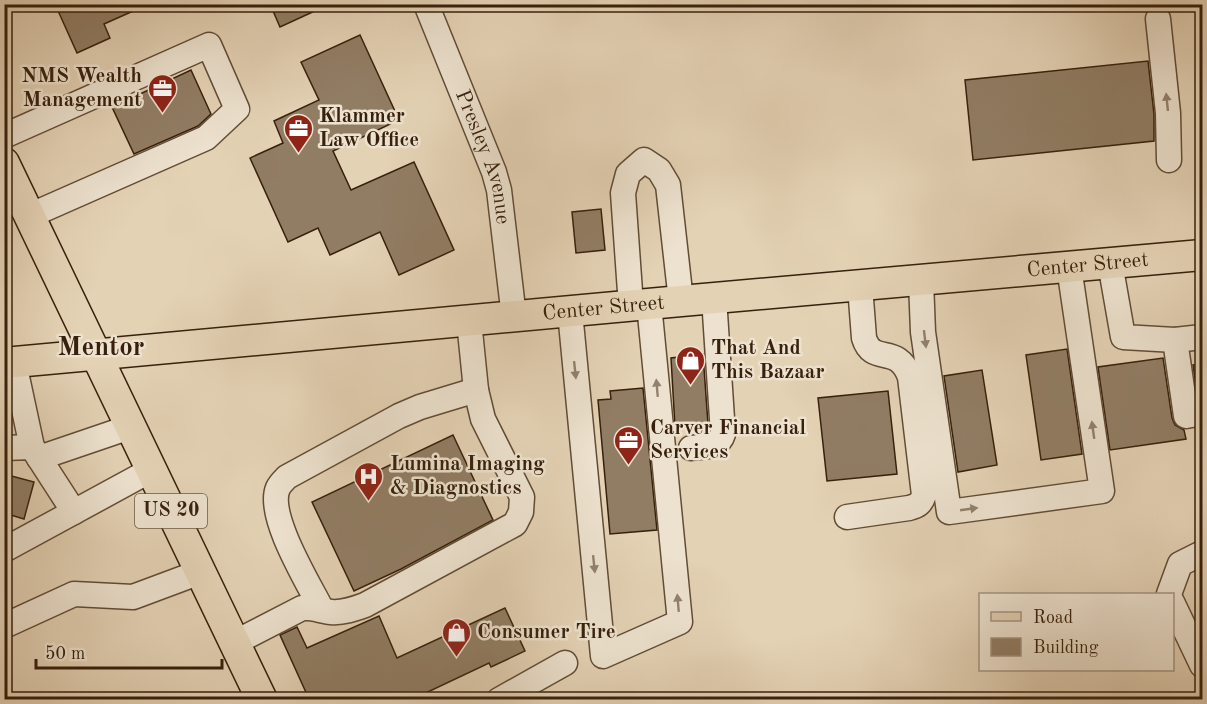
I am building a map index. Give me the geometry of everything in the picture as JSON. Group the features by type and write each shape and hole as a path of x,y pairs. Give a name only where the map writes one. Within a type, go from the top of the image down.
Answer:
{"main road":[{"name":"US 20","path":"4,164 262,699"},
{"name":"Center Street","path":"9,363 1203,255"}],"street":[{"name":"Presley Avenue","path":"426,4 494,172 499,190 514,317"},
{"path":"1158,19 1168,113 1169,160"},
{"path":"4,136 209,45 237,109 206,138 29,216"},
{"path":"570,312 603,656 680,622 640,305 622,193 628,174 645,160 659,170 668,185 681,301"},
{"path":"1110,263 1123,337 1175,340 1203,337"},
{"path":"921,281 923,332 949,512 1102,491 1069,267"},
{"path":"847,517 917,506 924,495 910,377 900,360 872,352 866,346 860,286"},
{"path":"692,448 718,443 723,434 714,298"},
{"path":"234,643 302,608 346,611 365,605 515,524 521,512 522,497 489,434 476,390 469,321"},
{"path":"1175,340 1186,416 1203,413"},
{"path":"9,363 35,452 74,513"},
{"path":"322,610 278,519 276,498 278,486 287,477 399,416 420,407 476,390"},
{"path":"4,448 35,452 130,427"},
{"path":"4,550 151,470"},
{"path":"1169,593 1180,564 1203,553"},
{"path":"4,626 74,594 133,597 200,572"},
{"path":"1174,604 1203,665"},
{"path":"499,699 565,663"}],"building":[{"path":"55,4 149,4 104,24 110,38 77,53"},
{"path":"270,4 330,4 280,27"},
{"name":"Klammer Law Office","path":"360,35 399,120 333,151 351,190 414,162 454,250 399,275 380,232 330,255 318,228 288,242 250,158 283,143 274,121 319,100 301,62"},
{"path":"1148,61 1154,114 1154,141 973,160 965,80"},
{"name":"NMS Wealth Management","path":"191,70 211,114 198,126 134,154 112,107"},
{"path":"601,209 605,250 576,253 572,212"},
{"path":"1067,349 1082,454 1041,460 1026,355"},
{"name":"That And This Bazaar","path":"703,354 708,424 675,427 671,358"},
{"path":"1163,358 1172,418 1175,425 1184,430 1186,439 1110,450 1098,367"},
{"path":"1203,364 1203,393 1197,393 1193,365"},
{"path":"982,370 997,465 958,472 944,376"},
{"name":"Carver Financial Services","path":"643,388 657,530 610,534 598,400 611,399 610,391"},
{"path":"888,391 897,474 827,481 818,398"},
{"path":"453,435 493,520 354,591 312,502"},
{"path":"4,474 34,482 24,519 4,513"},
{"path":"505,608 525,651 491,667 489,663 413,699 309,699 280,635 297,627 307,648 379,616 397,658"}],"place":[{"name":"NMS Wealth Management","path":"163,114"},
{"name":"Klammer Law Office","path":"298,154"},
{"name":"That And This Bazaar","path":"690,386"},
{"name":"Carver Financial Services","path":"629,466"},
{"name":"Lumina Imaging & Diagnostics","path":"369,502"},
{"name":"Consumer Tire","path":"456,658"}],"district":[{"name":"Mentor","path":"101,347"}]}
